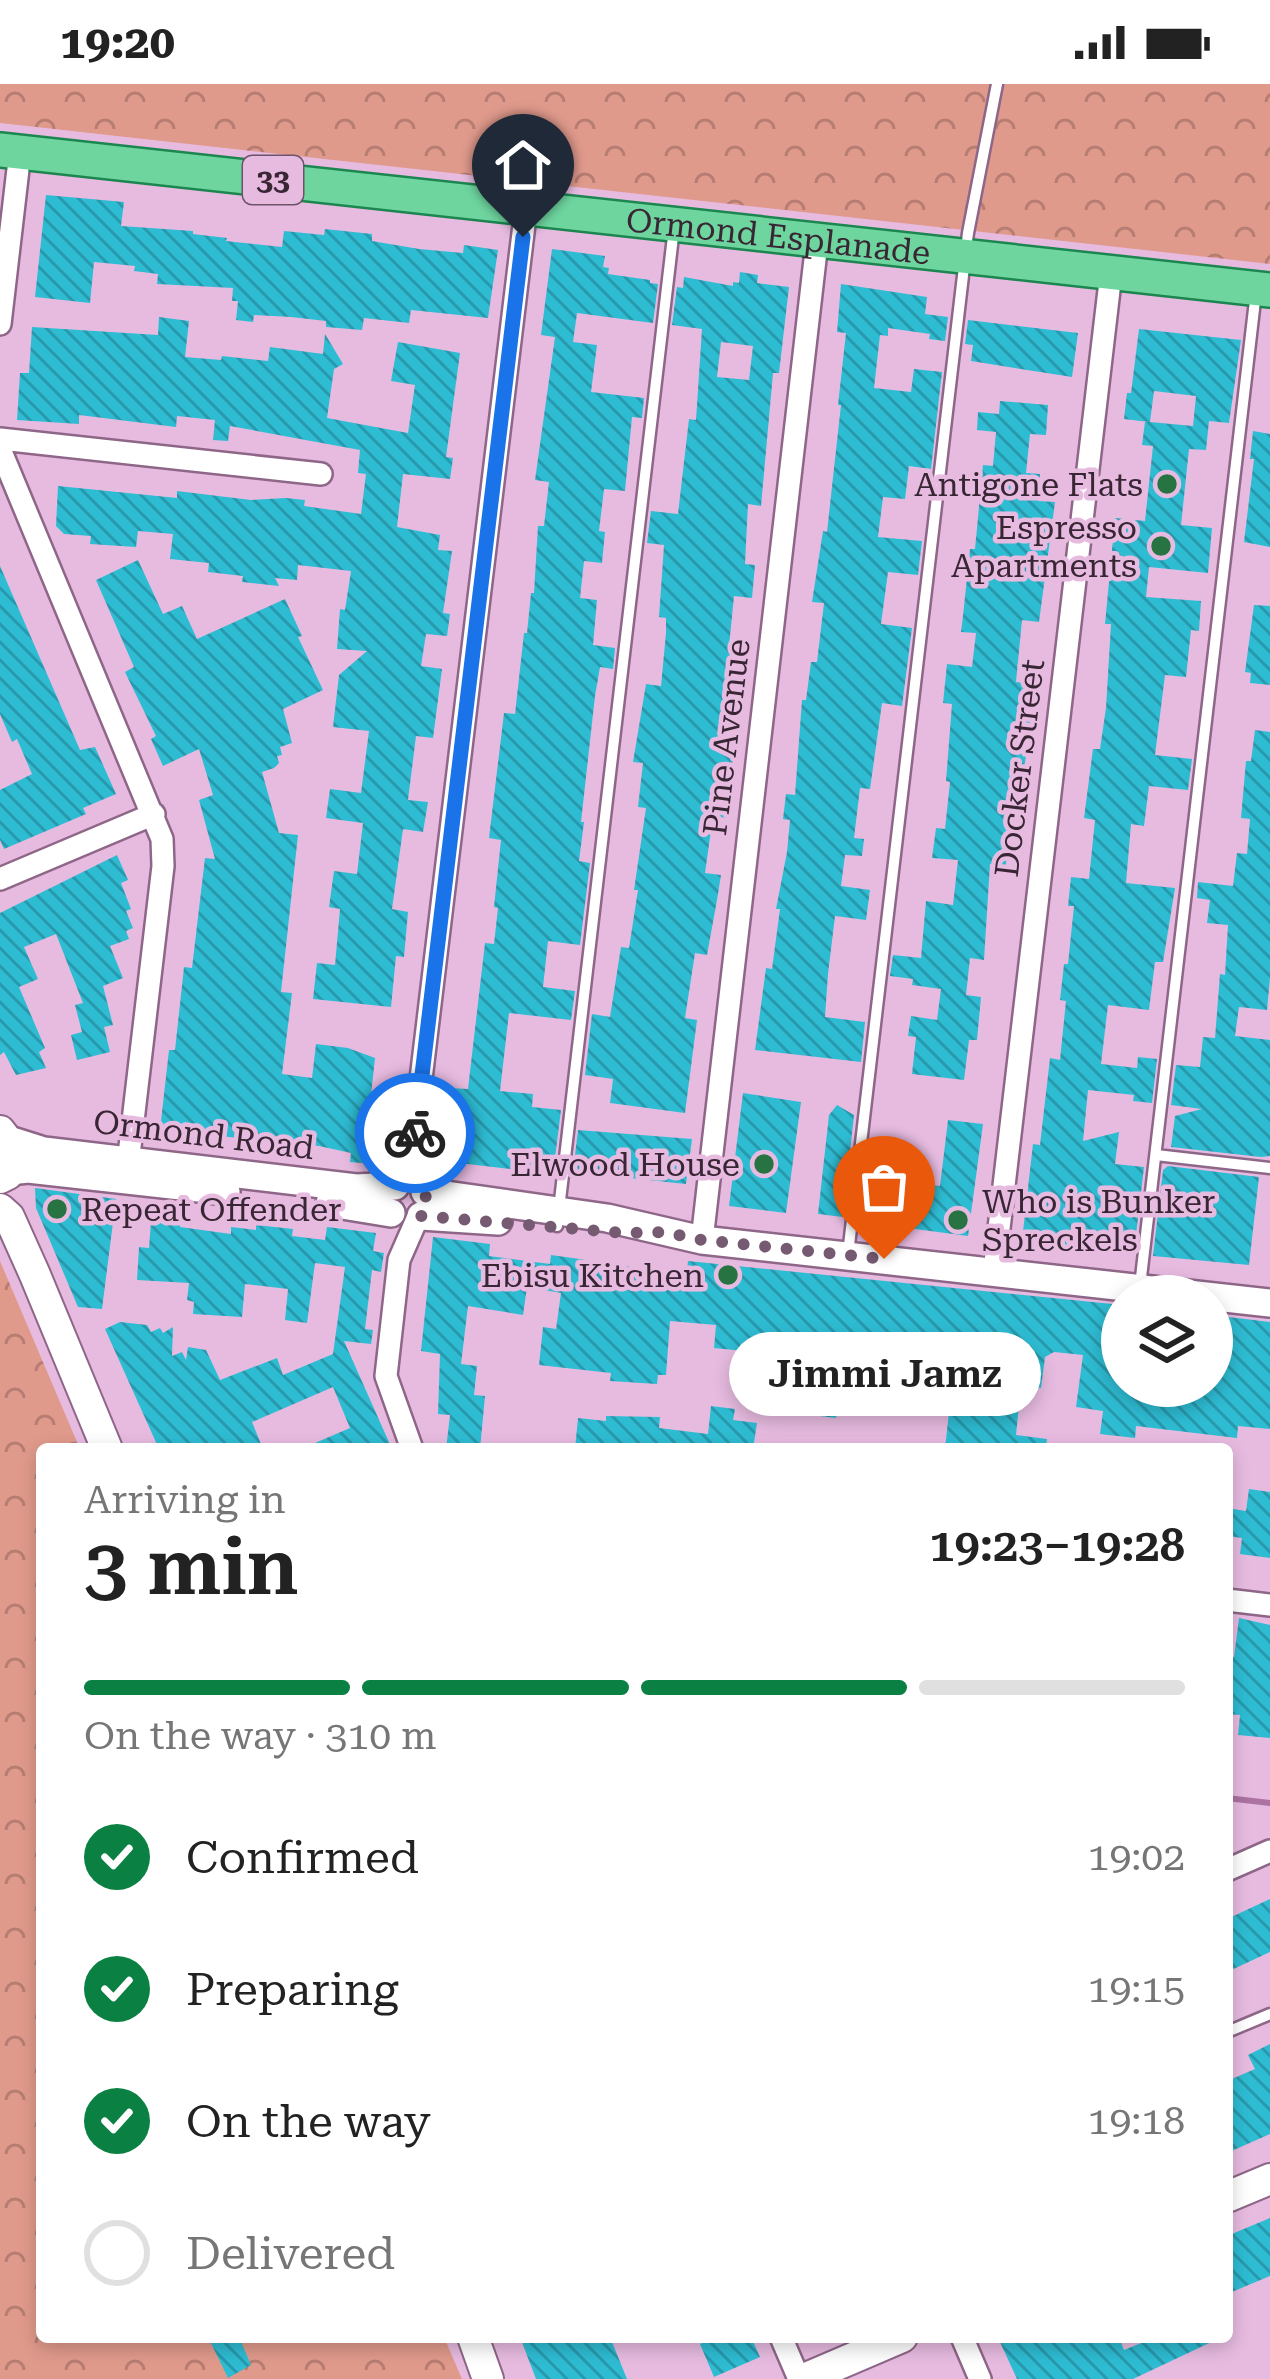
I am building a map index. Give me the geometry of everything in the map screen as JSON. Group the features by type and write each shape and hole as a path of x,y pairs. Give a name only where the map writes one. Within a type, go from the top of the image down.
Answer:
{"main road":[{"name":"Ormond Esplanade","path":"10,151 1263,289"},
{"path":"3,1135 4,1213 104,1443"},
{"path":"1233,2195 1270,2179"},
{"path":"475,2343 488,2379"},
{"path":"802,2379 888,2343"}],"street":[{"path":"0,323 10,151"},
{"path":"410,1443 386,1385 526,208"},
{"name":"Pine Avenue","path":"702,1240 817,242"},
{"name":"Docker Street","path":"994,1270 1111,273"},
{"path":"0,440 321,474"},
{"path":"0,449 162,839 163,866 127,1170"},
{"path":"0,879 154,814"},
{"name":"Ormond Road","path":"3,1135 44,1151 127,1170"},
{"name":"Ormond Road","path":"5,1175 28,1169 127,1170 356,1188 408,1202 558,1219 625,1233 664,1232 1101,1282"},
{"name":"Ormond Road","path":"1233,1298 1270,1303"},
{"path":"1233,1601 1270,1605"},
{"path":"1233,1867 1270,1851"},
{"path":"785,2343 802,2379"},
{"path":"965,2343 980,2379"}],"lane":[{"path":"848,1255 965,257 997,84"},
{"path":"558,1219 675,225"},
{"path":"1141,1275 1263,289"},
{"path":"1156,1154 1270,1168"},
{"path":"1233,2029 1270,2014"}],"green space":[{"path":"0,84 1270,84 1270,264 0,123"},
{"path":"0,1261 77,1443 36,1443 36,2343 447,2343 462,2379 0,2379"}],"building":[{"path":"46,195 124,202 121,226 193,231 226,241 282,247 284,231 324,235 325,229 372,234 372,241 419,249 463,253 464,245 498,250 488,318 411,310 409,323 364,318 362,330 291,317 254,315 253,322 236,320 238,301 232,301 233,288 157,284 158,274 134,271 135,266 94,262 90,303 35,297"},
{"path":"552,249 605,256 603,267 609,268 608,274 658,284 653,323 577,313 573,342 597,345 591,392 644,398 642,418 632,417 625,491 604,489 599,531 605,532 602,563 584,561 580,598 597,600 593,645 615,648 613,669 600,667 595,696 581,822 579,861 590,863 580,945 548,941 543,987 575,991 571,1020 509,1013 500,1091 533,1094 532,1107 561,1110 553,1174 442,1161 450,1088 468,1089 485,943 494,944 501,840 489,838 504,713 515,714 524,633 534,593 538,526 544,526 549,482 535,480 555,337 541,335"},
{"path":"740,272 758,275 757,283 789,287 779,373 773,373 761,506 748,504 745,564 755,565 752,598 734,596 729,646 748,648 728,818 713,816 705,873 721,875 717,900 707,955 695,953 685,1018 697,1020 685,1113 610,1103 613,1079 585,1075 592,1014 610,1017 621,947 629,948 638,890 634,890 646,808 638,807 643,763 633,762 646,684 661,686 666,633 666,618 659,617 664,545 647,543 651,511 678,514 689,419 696,420 702,329 672,325 677,287 683,288 684,277 733,286 739,283","holes":["721,342 753,346 749,380 717,377"]},
{"path":"841,284 927,297 925,314 948,317 945,341 888,328 888,336 880,335 874,388 911,392 914,369 942,372 931,469 909,466 905,499 883,497 878,537 922,541 918,575 888,572 881,624 912,628 902,706 882,703 870,789 860,788 854,838 864,839 862,856 845,855 841,886 870,890 866,920 835,916 828,974 825,1017 865,1022 861,1062 755,1050 766,968 772,969 780,909 776,909 787,852 786,794 795,795 802,700 806,700 811,662 817,662 824,603 812,602 823,531 827,532 841,405 846,333 837,332"},
{"path":"159,317 189,321 185,357 268,361 270,347 323,354 325,334 343,364 334,369 327,418 408,433 415,385 391,381 398,342 460,353 446,457 453,458 450,479 403,474 397,527 440,535 438,550 452,551 443,613 450,614 447,636 426,634 421,666 442,669 433,738 416,736 408,800 428,802 423,832 403,829 392,909 408,912 404,957 396,956 391,1007 313,999 317,963 335,965 340,909 329,907 334,871 357,874 363,823 326,818 330,789 361,793 369,731 333,727 339,675 367,651 337,649 340,609 345,610 351,571 298,565 297,580 275,578 279,586 242,582 243,576 208,572 209,563 170,559 173,534 138,531 136,547 90,544 91,536 64,534 56,526 58,486 177,498 177,491 251,500 286,498 305,500 304,506 361,514 366,474 358,473 360,450 230,426 228,441 213,440 215,420 177,416 176,427 79,415 79,424 17,420 20,373 29,373 32,327 158,335"},
{"path":"968,320 1078,333 1072,377 971,361 973,345 965,344"},
{"path":"1139,329 1241,340 1229,423 1209,421 1206,450 1189,449 1181,525 1212,528 1208,573 1149,567 1146,597 1201,601 1199,631 1191,630 1186,677 1165,675 1155,755 1192,759 1188,790 1149,786 1144,826 1131,824 1126,883 1175,888 1163,962 1155,962 1149,1010 1108,1005 1101,1064 1137,1068 1138,1057 1157,1059 1152,1103 1133,1101 1134,1095 1088,1090 1083,1141 1119,1132 1115,1164 1144,1167 1134,1252 1022,1240 1033,1144 1040,1145 1050,1058 1060,1060 1066,1001 1060,1000 1074,906 1068,906 1071,877 1089,879 1095,820 1084,818 1093,749 1100,749 1106,708 1111,624 1105,624 1115,518 1145,521 1153,446 1142,445 1145,422 1149,422 1124,419 1127,393 1131,393","holes":["1154,391 1196,396 1193,426 1150,422"]},
{"path":"1000,401 1048,405 1046,435 1030,434 1026,473 1040,474 1038,501 1055,502 1039,622 1022,620 1016,682 1034,684 1027,749 1021,789 1009,788 1006,865 990,864 984,960 970,958 966,995 981,997 977,1040 969,1040 964,1080 912,1074 916,1037 908,1036 911,1016 937,1020 941,989 890,976 893,955 921,958 926,901 953,905 958,860 932,858 936,828 945,829 950,782 946,781 952,704 943,703 947,664 972,667 976,633 961,632 983,465 993,466 996,432 977,430 978,412 999,414"},
{"path":"1253,431 1270,434 1270,547 1244,542"},
{"path":"138,560 163,614 182,606 197,639 285,599 302,636 298,637 323,690 283,709 292,743 280,747 282,755 277,756 279,763 274,768 262,772 279,833 298,835 281,992 292,993 282,1074 312,1078 316,1044 375,1058 371,1095 390,1097 383,1165 350,1162 351,1153 319,1146 160,1130 184,967 192,968 205,858 215,859 199,800 213,795 199,749 163,766 151,739 156,736 125,672 134,667 96,580"},
{"path":"0,566 80,750 95,747 116,794 83,808 86,814 4,849 0,790 32,774 0,714"},
{"path":"1254,605 1270,606 1270,685 1250,683 1251,673 1245,672"},
{"path":"1255,730 1270,732 1270,978 1267,1010 1239,1007 1235,1036 1270,1040 1270,1156 1261,1157 1171,1147 1175,1116 1202,1109 1171,1105 1176,1065 1200,1067 1203,1037 1215,1038 1220,974 1225,975 1228,925 1207,923 1210,900 1197,898 1198,882 1233,886 1237,853 1247,854 1250,819 1241,818 1246,761 1251,761"},
{"path":"117,855 128,880 121,883 133,928 126,931 129,939 110,946 123,978 103,986 113,1025 104,1027 110,1052 77,1060 71,1035 82,1032 75,1005 83,1003 56,934 24,947 38,979 19,987 45,1048 39,1052 46,1068 16,1075 4,1052 0,1055 0,913"},
{"name":"Elwood House","path":"743,1093 801,1102 786,1213 729,1206"},
{"path":"837,1105 854,1115 843,1217 818,1214 829,1115"},
{"path":"948,1120 983,1124 968,1236 862,1222 869,1158 880,1159 877,1178 940,1186"},
{"path":"578,1130 692,1139 686,1184 573,1172"},
{"path":"1168,1166 1259,1177 1249,1265 1153,1256 1163,1170"},
{"path":"35,1188 116,1199 102,1309 78,1307 36,1208"},
{"path":"152,1208 181,1210 180,1227 231,1234 231,1227 256,1230 256,1225 293,1229 292,1236 325,1240 327,1227 376,1233 373,1251 384,1253 381,1272 372,1270 365,1329 373,1330 371,1344 344,1341 389,1443 315,1443 350,1428 333,1387 252,1422 261,1443 156,1443 105,1329 120,1322 147,1325 151,1332 160,1328 163,1333 173,1327 172,1356 182,1352 186,1360 188,1347 206,1350 220,1380 277,1358 283,1375 333,1354 345,1267 315,1263 307,1323 285,1320 288,1289 245,1284 242,1317 193,1314 194,1302 187,1300 189,1283 137,1280 139,1247 149,1248"},
{"path":"433,1237 490,1244 489,1256 550,1264 551,1255 644,1268 643,1278 686,1281 688,1261 1101,1303 1101,1407 1233,1407 1233,1318 1270,1322 1270,1429 1238,1426 1237,1438 1136,1426 1135,1438 1100,1434 1103,1411 1076,1407 1083,1355 1054,1352 1045,1357 1041,1388 1021,1385 1016,1435 1047,1439 1047,1443 946,1443 949,1412 882,1406 889,1342 846,1338 836,1418 788,1412 795,1356 714,1348 716,1325 670,1321 666,1375 658,1375 657,1384 610,1381 611,1373 539,1365 543,1327 556,1329 561,1293 527,1287 523,1315 468,1306 461,1364 477,1366 474,1395 485,1396 481,1443 447,1443 450,1415 438,1414 440,1354 421,1351"},
{"path":"711,1406 735,1409 733,1420 757,1423 754,1443 576,1443 578,1418 606,1421 606,1416 660,1417 659,1428 708,1434"},
{"path":"1249,1489 1270,1492 1270,1558 1240,1554 1242,1538 1233,1537 1233,1509 1246,1511"},
{"path":"1239,1618 1270,1625 1270,1738 1238,1735 1240,1715 1233,1714"},
{"path":"1270,1899 1270,1952 1233,1969 1233,1916"},
{"path":"1270,2044 1270,2134 1233,2150 1233,2078 1255,2069 1248,2055"},
{"path":"1270,2218 1270,2276 1233,2291 1233,2233"},
{"path":"211,2343 242,2343 251,2365 228,2378"},
{"path":"522,2343 612,2343 627,2379 536,2379"},
{"path":"754,2343 760,2357 714,2377 700,2344"},
{"path":"1000,2343 1121,2343 1124,2350 1141,2343 1209,2343 1133,2379 1017,2379"}],"waterway":[{"path":"1233,1799 1270,1803"}],"way so far":[{"path":"415,1133 399,1183 418,1184 425,1192 427,1205 421,1216 664,1232 884,1259"}],"place":[{"name":"Antigone Flats","path":"1167,484"},
{"name":"Espresso Apartments","path":"1161,546"},
{"name":"Elwood House","path":"764,1164"},
{"name":"Repeat Offender","path":"57,1209"},
{"name":"Who is Bunker Spreckels","path":"958,1220"},
{"name":"Jimmi Jamz","path":"884,1259"},
{"name":"Ebisu Kitchen","path":"728,1275"}],"route":[{"path":"415,1133 523,237"}]}
